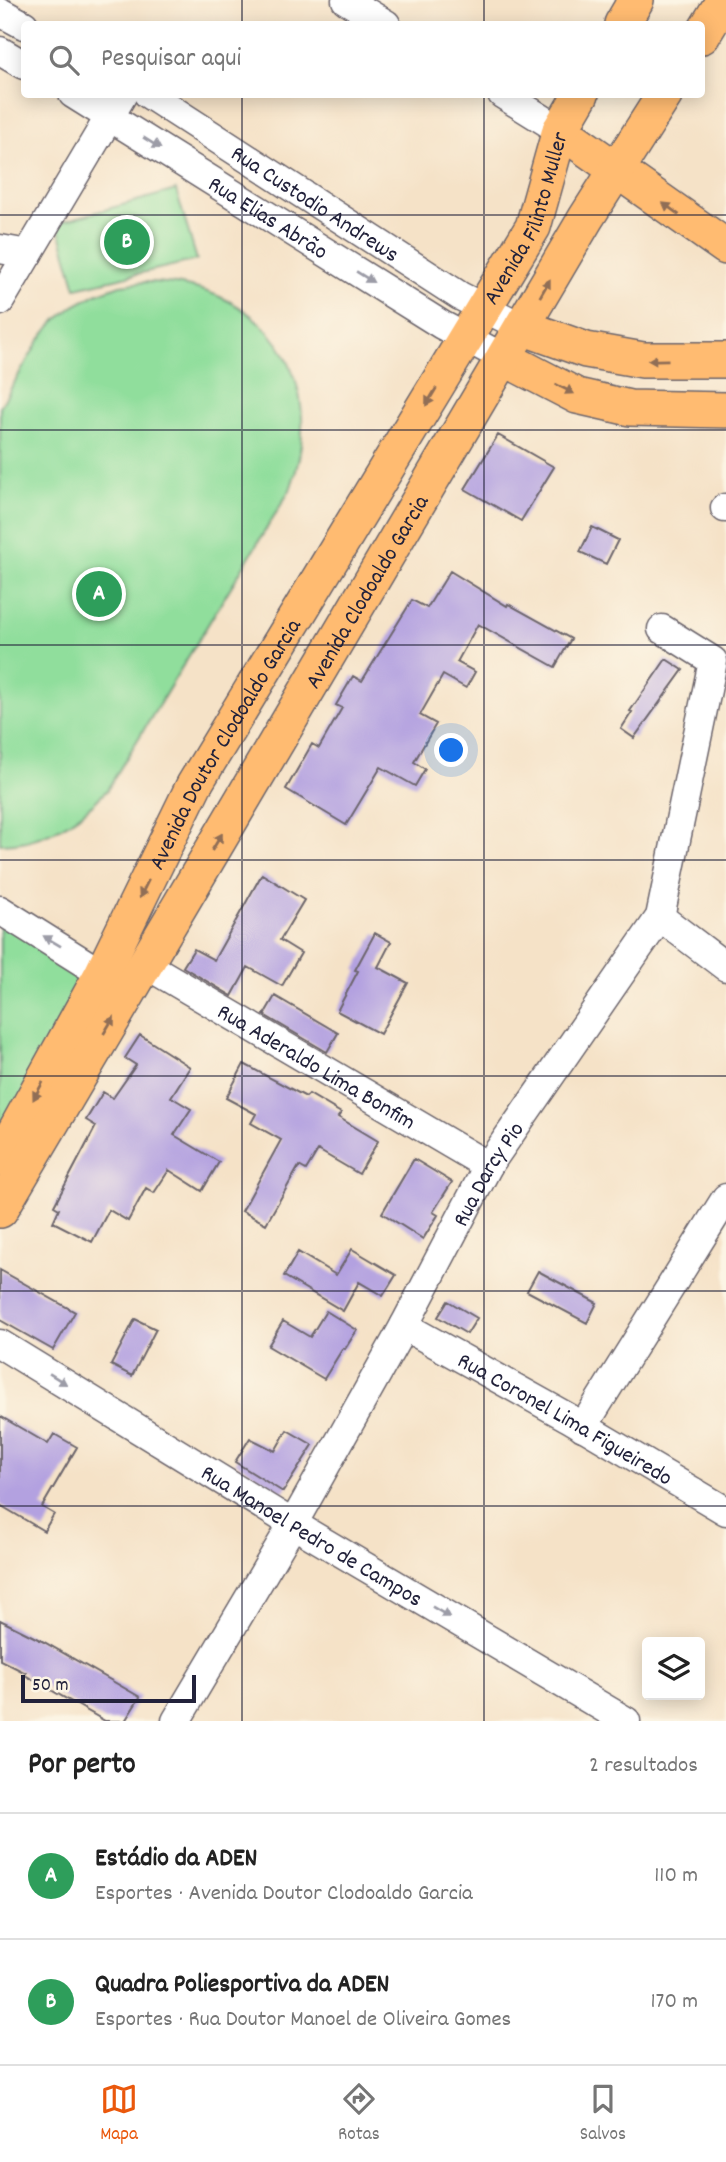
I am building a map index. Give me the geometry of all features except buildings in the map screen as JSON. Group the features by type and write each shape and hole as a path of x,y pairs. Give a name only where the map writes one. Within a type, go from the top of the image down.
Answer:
{"main road":[{"path":"624,21 636,0"},
{"path":"705,31 724,0"},
{"name":"Avenida Filinto Muller","path":"467,339 533,227 560,130 578,98"},
{"path":"618,170 663,98"},
{"path":"560,130 726,247"},
{"name":"Avenida Clodoaldo Garcia","path":"145,964 586,218 618,170"},
{"path":"522,327 586,350 643,360 726,360"},
{"name":"Avenida Doutor Clodoaldo Garcia","path":"0,1159 102,974 194,785 467,339"},
{"path":"504,358 577,396 630,408 726,410"},
{"path":"313,591 352,615"},
{"path":"282,641 322,665"},
{"path":"0,1210 145,964"}],"street":[{"path":"345,0 381,21"},
{"path":"0,12 21,23"},
{"path":"0,51 21,63"},
{"name":"Rua Elias Abrão","path":"87,98 116,106 467,339 504,358"},
{"name":"Rua Custodio Andrews","path":"154,98 460,296 522,327"},
{"path":"508,98 560,130"},
{"path":"0,301 116,106"},
{"path":"0,249 28,254"},
{"name":"Rua Darcy Pio","path":"176,1721 293,1524 404,1326 488,1166 660,917 713,660 662,629"},
{"path":"0,910 102,974"},
{"path":"660,917 726,967"},
{"name":"Rua Aderaldo Lima Bonfim","path":"145,964 488,1166"},
{"path":"583,1427 726,1198"},
{"name":"Rua Coronel Lima Figueiredo","path":"404,1326 726,1511"},
{"name":"Rua Manoel Pedro de Campos","path":"0,1344 293,1524 626,1721"}],"green space":[{"path":"176,190 197,260 76,288 57,223"},
{"path":"145,282 187,286 224,299 254,318 278,344 294,375 302,410 300,449 290,490 107,790 85,811 60,828 31,840 0,844 0,407 38,342 54,322 74,306 96,294 120,285"},
{"path":"0,921 91,978 11,1128 0,1121"}],"place":[{"name":"Quadra Poliesportiva da ADEN","path":"127,242"},
{"name":"Estádio da ADEN","path":"99,594"}]}
